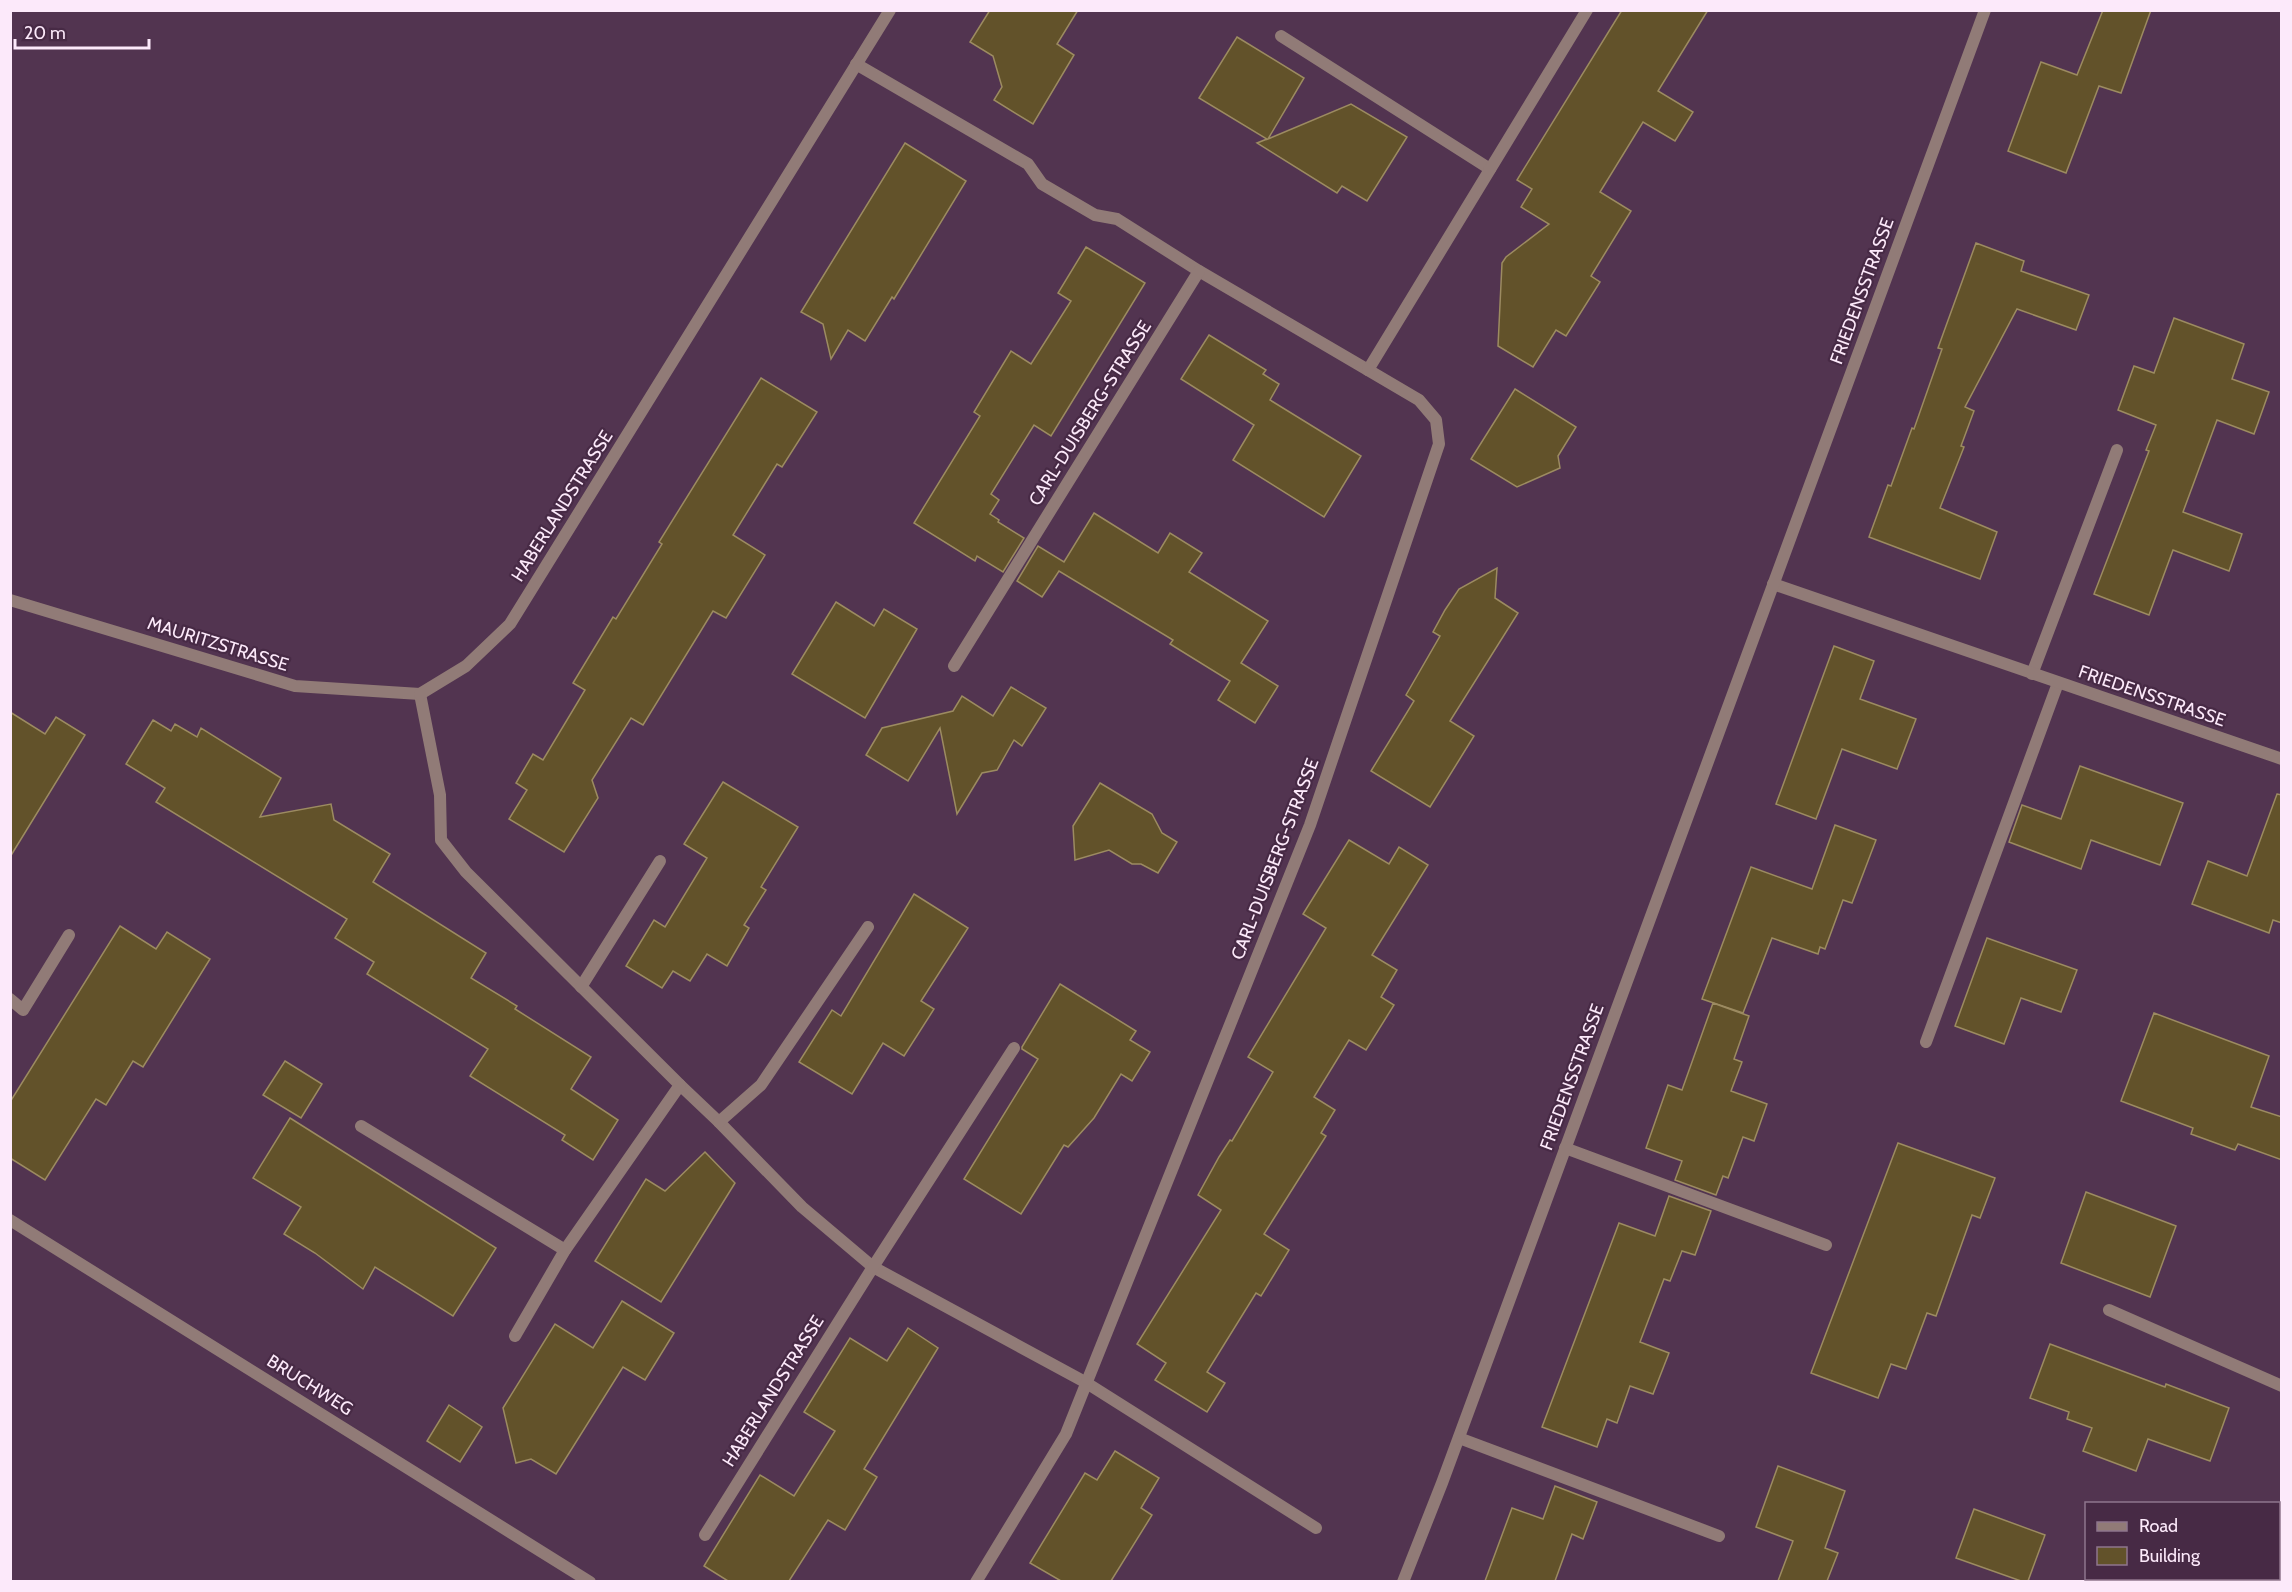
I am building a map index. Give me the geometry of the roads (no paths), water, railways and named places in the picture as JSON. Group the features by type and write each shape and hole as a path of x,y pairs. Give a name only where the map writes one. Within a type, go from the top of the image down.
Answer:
{"street":[{"name":"HABERLANDSTRASSE","path":"420,694 466,666 510,624 890,10"},
{"path":"1368,370 1587,10"},
{"name":"FRIEDENSSTRASSE","path":"1403,1581 1459,1438 1985,10"},
{"path":"1281,36 1490,169"},
{"name":"CARL-DUISBERG-STRASSE","path":"856,64 1028,164 1042,184 1095,215 1118,219 1199,271 1419,400 1436,420 1440,444 1310,825 1085,1382"},
{"name":"CARL-DUISBERG-STRASSE","path":"954,666 1199,271"},
{"path":"2032,674 2117,450"},
{"name":"FRIEDENSSTRASSE","path":"1773,584 2282,759"},
{"name":"MAURITZSTRASSE","path":"10,600 295,686 420,694"},
{"path":"1926,1042 2058,682"},
{"path":"420,694 440,795 441,840 466,872 802,1207 873,1267 1085,1382 1316,1528"},
{"path":"581,987 660,861"},
{"path":"719,1122 761,1085 868,927"},
{"path":"10,999 23,1010 69,935"},
{"name":"HABERLANDSTRASSE","path":"705,1535 1014,1048"},
{"path":"515,1336 565,1250 680,1085"},
{"path":"361,1126 565,1250"},
{"path":"1565,1148 1826,1245"},
{"name":"BRUCHWEG","path":"10,1220 590,1581"},
{"path":"2109,1310 2282,1386"},
{"path":"976,1581 1066,1434 1085,1382"},
{"path":"1459,1438 1719,1536"}]}
